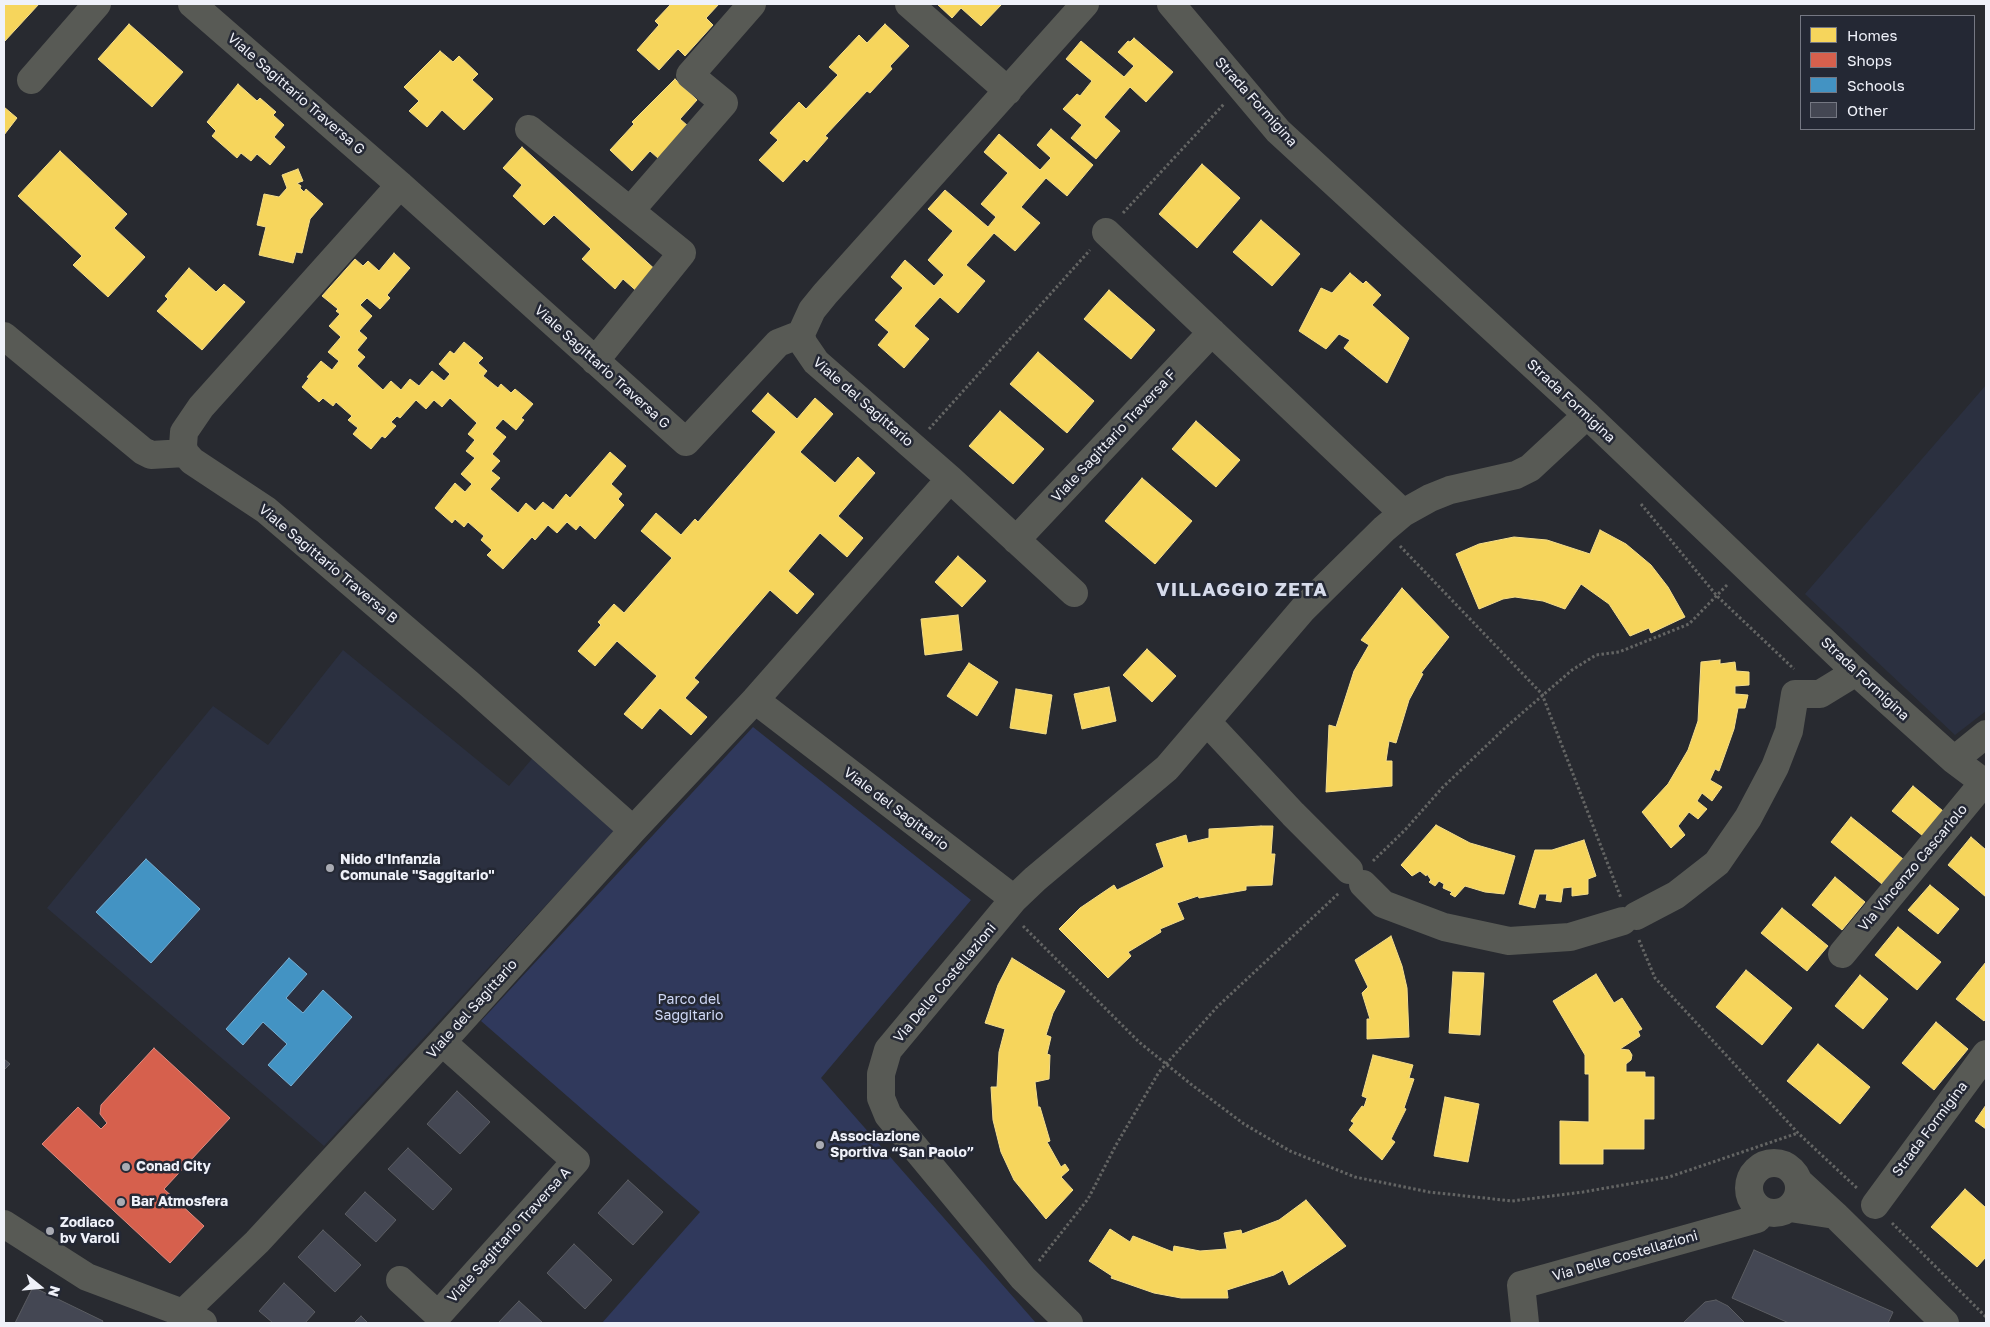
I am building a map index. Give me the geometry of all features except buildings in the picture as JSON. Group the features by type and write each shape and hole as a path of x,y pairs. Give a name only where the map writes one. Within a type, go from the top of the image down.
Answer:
{"street":[{"path":"31,80 97,4"},
{"name":"Viale Sagittario Traversa G","path":"192,4 400,185 686,442 778,344 801,334"},
{"path":"630,211 724,103 690,74 752,4"},
{"path":"909,4 1008,91"},
{"path":"801,334 812,310 825,294 1085,4"},
{"name":"Strada Formigina","path":"1171,4 1278,131 1587,414 1856,672 1954,760 1985,783"},
{"path":"529,130 682,254 595,361"},
{"path":"4,336 143,451 152,454 185,454 183,446 184,432 201,407 400,185"},
{"path":"1106,232 1212,332 1394,521"},
{"name":"Viale Sagittario Traversa F","path":"1016,540 1212,332"},
{"name":"Viale del Sagittario","path":"193,1318 257,1242 442,1042 633,830 755,700 950,479 816,362 805,348 801,334"},
{"name":"Via Delle Costellazioni","path":"1068,1323 1023,1278 888,1115 881,1098 881,1074 888,1050 1010,904 1035,879 1167,768 1208,723 1303,609 1394,521 1450,490 1516,475 1530,468 1587,414"},
{"name":"Viale Sagittario Traversa B","path":"185,454 192,461 266,510 468,682 633,830"},
{"path":"950,479 1074,593"},
{"path":"1208,723 1292,814 1383,904 1444,927 1509,941 1570,937 1630,920 1676,895 1717,863 1748,818 1775,767 1789,731 1795,694 1820,694 1856,672"},
{"name":"Viale del Sagittario","path":"755,700 1010,904"},
{"path":"1954,760 1986,734"},
{"name":"Via Vincenzo Cascariolo","path":"1842,954 1985,783"},
{"name":"Viale Sagittario Traversa A","path":"400,1280 438,1315 576,1161 442,1042"},
{"name":"Strada Formigina","path":"1874,1205 1986,1054"},
{"path":"1835,1216 1756,1206 1749,1188 1751,1178 1757,1169 1766,1164 1776,1163 1785,1166 1793,1172 1798,1181 1835,1216 1945,1323"},
{"path":"1777,1210 1798,1196 1798,1181"},
{"name":"Via Delle Costellazioni","path":"1525,1323 1521,1285 1757,1219 1777,1210"},
{"path":"4,1224 87,1277 193,1318"}],"path":[{"path":"913,446 1230,98"},
{"path":"1394,521 1542,694 1630,920 1655,978 1798,1133 1874,1205 1986,1317"},
{"path":"1010,904 1139,1042 1192,1085 1244,1124 1290,1152 1355,1176 1429,1192 1512,1201 1583,1192 1669,1177 1739,1151 1798,1133"}],"shaded area":[{"path":"1986,385 1986,711 1955,735 1805,594"},
{"name":"Nido d'Infanzia Comunale \"Saggitario\"","path":"343,650 509,786 536,754 618,827 324,1146 47,908 213,706 268,745"}],"green space":[{"name":"Parco del Saggitario","path":"753,727 971,900 821,1078 1036,1323 602,1323 700,1212 481,1021"}],"place":[{"name":"Nido d'Infanzia Comunale \"Saggitario\"","path":"330,868"},
{"name":"Associazione Sportiva “San Paolo”","path":"820,1145"},
{"name":"Conad City","path":"126,1167"},
{"name":"Bar Atmosfera","path":"121,1202"},
{"name":"Zodiaco bv Varoli","path":"50,1231"}],"district":[{"name":"VILLAGGIO ZETA","path":"1242,590"}]}
